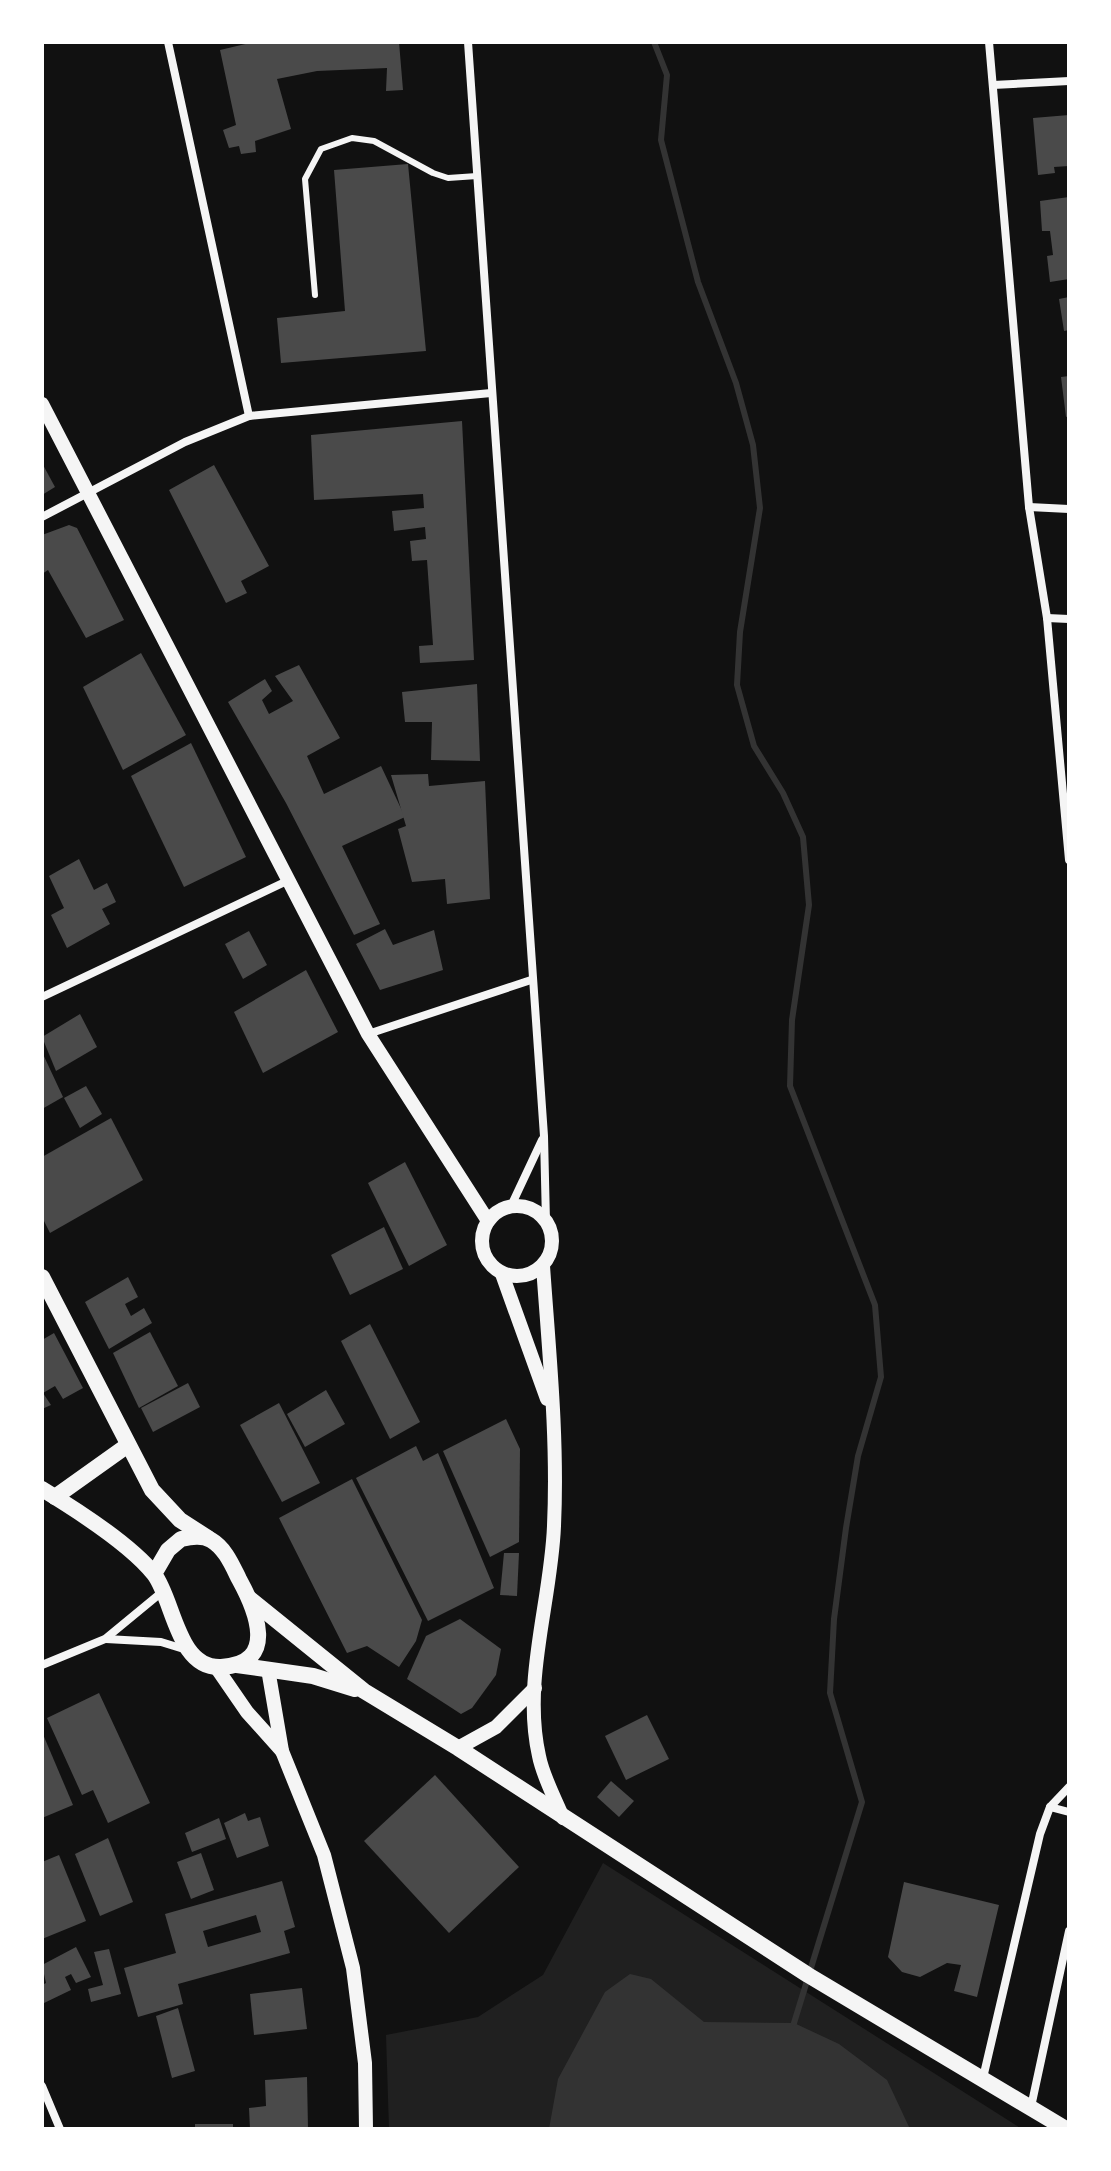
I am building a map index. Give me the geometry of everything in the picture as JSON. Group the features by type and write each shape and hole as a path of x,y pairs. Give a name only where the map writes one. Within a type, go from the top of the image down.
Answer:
{"main road":[{"path":"42,1277 152,1490 165,1505 223,1550 250,1599 268,1669"},
{"path":"128,1445 48,1493 110,1536 154,1574 189,1651 216,1667 237,1665 313,1676 364,1691"},
{"path":"154,1574 168,1550 181,1539 210,1539"},
{"path":"250,1599 364,1691 458,1748 808,1975 1066,2129"},
{"path":"237,1665 257,1647 260,1631"}],"street":[{"path":"168,42 249,416"},
{"path":"468,42 544,1136 546,1222 552,1245 543,1266 554,1418 554,1528 535,1688 539,1758 563,1818"},
{"path":"989,42 1029,507 1047,618 1069,860"},
{"path":"993,85 1069,81"},
{"path":"42,517 185,442 249,416 491,393"},
{"path":"42,404 368,1034 488,1221"},
{"path":"1029,507 1069,509"},
{"path":"1047,618 1069,619"},
{"path":"42,997 287,881"},
{"path":"368,1034 531,980"},
{"path":"511,1206 544,1136"},
{"path":"546,1222 525,1207 511,1206 498,1211 488,1221 482,1247 486,1258 502,1274 554,1418"},
{"path":"502,1274 523,1276 543,1266"},
{"path":"42,1665 105,1639 162,1592"},
{"path":"105,1639 161,1642 189,1651"},
{"path":"216,1667 247,1712 282,1751"},
{"path":"268,1669 282,1751 324,1855 353,1968 365,2063 366,2129"},
{"path":"458,1748 496,1727 535,1688"},
{"path":"983,2079 1033,1859 1050,1807 1069,1787"},
{"path":"1050,1807 1069,1812"},
{"path":"1031,2108 1069,1931"},
{"path":"42,2086 60,2129"}],"lane":[{"path":"315,295 305,179 321,149 352,138 374,141 433,173 448,178 477,176"}],"shaded area":[{"path":"603,1863 1022,2129 389,2129 386,2035 478,2017 543,1975"},
{"path":"630,1974 651,1979 704,2022 794,2023 839,2044 887,2080 910,2129 549,2129 558,2079 605,1992"}],"building":[{"path":"254,42 399,42 403,90 386,91 387,68 317,71 277,79 291,129 255,141 256,152 241,154 239,146 229,148 223,130 236,125 220,50"},
{"path":"1069,115 1069,166 1054,167 1055,173 1038,175 1033,118"},
{"path":"408,164 426,351 281,363 277,318 345,311 334,170"},
{"path":"1069,197 1069,279 1050,282 1047,256 1053,255 1050,231 1042,231 1040,201"},
{"path":"1069,297 1069,330 1064,331 1059,299"},
{"path":"1069,376 1069,416 1066,417 1061,377"},
{"path":"462,421 474,660 420,663 419,646 433,645 427,560 412,561 410,541 426,539 425,527 394,531 392,511 424,508 423,494 314,500 311,435"},
{"path":"42,463 55,487 42,495"},
{"path":"214,465 269,566 241,581 247,593 226,603 169,490"},
{"path":"69,525 77,528 124,620 86,638 48,570 42,574 42,535"},
{"path":"141,653 186,735 123,770 83,687"},
{"path":"299,665 340,738 307,756 324,794 381,766 405,817 342,846 380,924 354,935 286,803 228,702 265,679 272,691 262,700 269,714 293,701 275,676"},
{"path":"477,684 480,761 431,760 432,722 405,722 402,692"},
{"path":"191,743 246,857 184,887 131,776"},
{"path":"428,774 429,786 485,781 490,899 447,904 445,879 412,882 398,829 406,826 391,775"},
{"path":"79,859 94,890 107,883 116,902 102,909 110,924 67,948 51,915 64,908 49,876"},
{"path":"385,929 393,945 434,930 443,970 380,990 356,944"},
{"path":"249,931 267,965 243,979 225,944"},
{"path":"306,970 338,1032 263,1073 234,1012"},
{"path":"80,1014 97,1047 56,1071 42,1037"},
{"path":"42,1052 63,1097 42,1109"},
{"path":"86,1086 102,1114 80,1128 64,1098"},
{"path":"111,1118 143,1180 50,1233 42,1217 42,1157"},
{"path":"405,1162 447,1245 409,1266 368,1183"},
{"path":"384,1227 403,1269 350,1295 331,1255"},
{"path":"128,1277 138,1297 125,1304 131,1316 144,1308 152,1323 109,1349 85,1302"},
{"path":"370,1324 420,1422 390,1439 341,1341"},
{"path":"150,1332 178,1386 139,1408 113,1353"},
{"path":"54,1333 83,1388 63,1399 55,1386 43,1393 51,1405 42,1409 42,1340"},
{"path":"188,1383 200,1407 153,1432 141,1408"},
{"path":"326,1390 345,1424 305,1447 287,1414"},
{"path":"279,1403 320,1483 282,1502 240,1425"},
{"path":"506,1419 520,1449 519,1542 490,1557 443,1451"},
{"path":"416,1446 423,1461 438,1453 494,1588 428,1621 356,1478"},
{"path":"352,1479 422,1620 416,1641 399,1667 367,1646 347,1653 279,1518"},
{"path":"504,1553 519,1553 517,1596 500,1595"},
{"path":"460,1619 501,1649 496,1675 472,1708 461,1714 407,1679 426,1636"},
{"path":"99,1693 150,1803 108,1823 93,1790 82,1795 47,1718"},
{"path":"647,1715 669,1759 626,1780 605,1736"},
{"path":"42,1732 73,1805 42,1818"},
{"path":"435,1775 519,1867 449,1933 364,1841"},
{"path":"611,1781 634,1801 619,1817 597,1797"},
{"path":"245,1813 248,1821 260,1817 269,1846 237,1858 224,1823"},
{"path":"219,1818 226,1839 192,1852 185,1833"},
{"path":"108,1838 133,1902 100,1916 75,1854"},
{"path":"201,1853 214,1890 191,1899 177,1862"},
{"path":"59,1855 86,1921 42,1939 42,1862"},
{"path":"282,1881 295,1927 284,1931 290,1953 178,1984 183,2004 138,2017 124,1968 176,1953 165,1914","holes":["256,1915 261,1932 208,1947 203,1931"]},
{"path":"904,1882 999,1905 977,1997 954,1991 961,1965 947,1963 920,1977 902,1972 888,1957"},
{"path":"76,1947 91,1977 76,1983 71,1974 65,1977 71,1990 42,2004 42,1985 46,1983 42,1965"},
{"path":"109,1949 121,1994 91,2002 88,1989 103,1985 94,1952"},
{"path":"302,1988 307,2029 254,2035 250,1994"},
{"path":"178,2008 195,2071 172,2078 156,2016"},
{"path":"307,2077 308,2129 250,2129 249,2108 266,2106 265,2080"},
{"path":"195,2124 233,2124 233,2129 195,2129"}],"waterway":[{"path":"654,42 667,75 661,140 698,282 736,383 753,445 760,508 740,632 737,685 754,746 783,793 803,837 809,905 792,1020 790,1086 875,1305 881,1377 858,1456 846,1528 834,1619 830,1693 862,1802 794,2023"}]}
